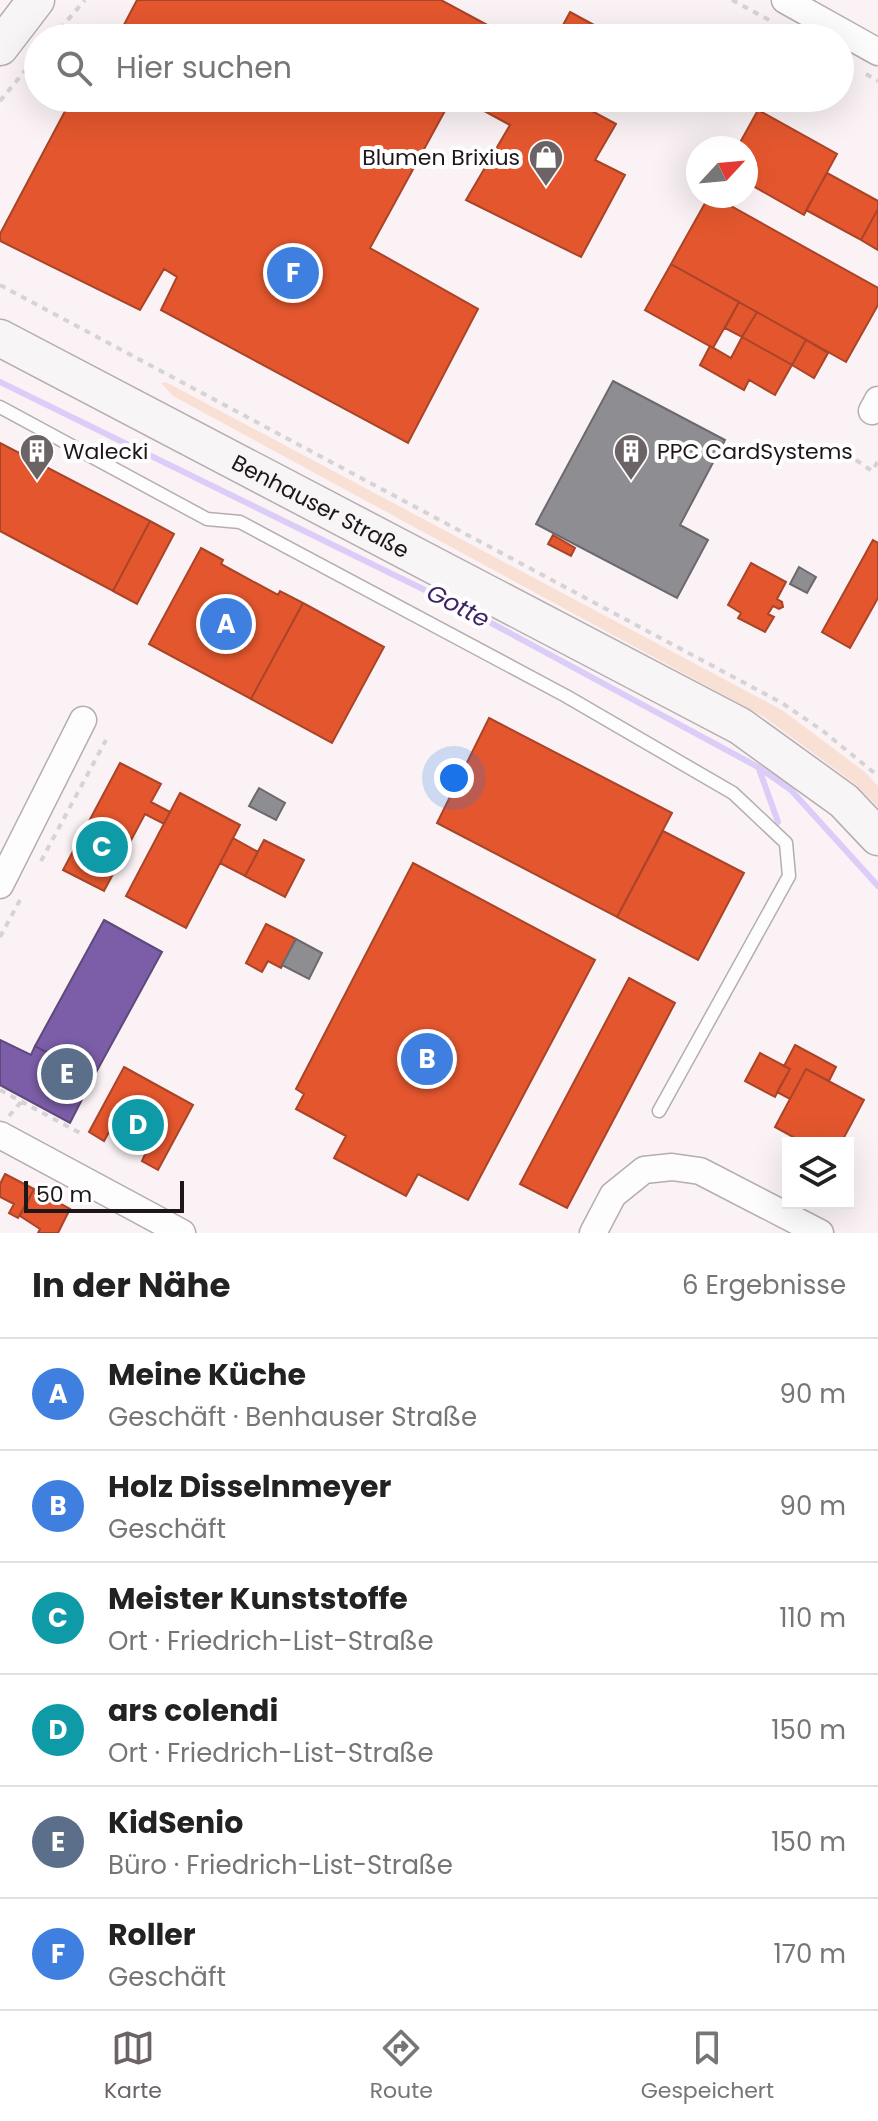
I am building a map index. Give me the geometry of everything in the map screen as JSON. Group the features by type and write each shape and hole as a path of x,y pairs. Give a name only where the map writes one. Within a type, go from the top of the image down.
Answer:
{"main road":[{"path":"0,47 36,0"},
{"name":"Benhauser Straße","path":"0,338 740,726 844,801 878,837"}],"street":[{"path":"785,0 828,24"},
{"path":"854,39 878,52"},
{"path":"11,890 83,720"},
{"path":"3,1128 141,1223 182,1233"},
{"path":"593,1233 613,1195 644,1170 672,1167 700,1171 820,1233"}],"lane":[{"path":"0,407 207,519 240,522 566,696 733,793 786,843 789,876 659,1111"}],"path":[{"path":"64,24 85,0"},
{"path":"732,0 775,24"},
{"path":"0,101 24,72"},
{"path":"0,285 782,703 823,731 878,776"},
{"path":"856,460 872,471 878,461"},
{"path":"38,867 106,740"},
{"path":"0,937 11,890"},
{"path":"0,1090 80,1133"},
{"path":"3,1128 21,1102"}],"shaded area":[{"path":"166,382 782,710 865,772 878,786 878,807 854,783 764,717 173,396 161,383"}],"building: Handel":[{"path":"137,0 441,0 485,24 124,24"},
{"path":"570,12 592,24 564,24"},
{"path":"65,112 444,112 370,248 478,309 408,443 161,310 177,277 164,269 140,310 0,241 0,234"},
{"name":"Blumen Brixius","path":"486,112 594,112 616,124 595,160 625,175 581,257 466,200 510,125"},
{"path":"757,112 837,154 804,215 758,189 758,136 744,136"},
{"path":"827,173 878,201 878,209 861,240 806,210"},
{"path":"702,208 735,208 878,288 878,305 846,362 671,264"},
{"path":"878,209 878,250 861,240"},
{"path":"671,264 739,302 713,348 645,310"},
{"path":"739,302 757,312 742,337 725,328"},
{"path":"757,312 806,340 792,365 742,337"},
{"path":"742,337 792,365 775,395 749,380 744,390 700,365 710,346 731,358"},
{"path":"806,340 828,353 814,378 792,365"},
{"name":"Walecki","path":"0,443 150,521 113,591 0,531"},
{"path":"150,521 174,534 137,604 113,591"},
{"path":"553,535 575,548 571,556 548,544"},
{"path":"873,540 878,543 878,598 850,648 822,632"},
{"path":"201,548 223,560 221,564 278,595 280,591 303,603 251,699 149,644"},
{"path":"751,563 786,582 777,599 783,607 773,606 768,614 774,617 765,632 738,618 741,613 728,605"},
{"path":"303,603 384,647 332,743 251,699"},
{"path":"489,718 672,813 617,917 437,823"},
{"path":"120,763 161,784 151,802 170,812 164,824 145,814 104,891 63,870"},
{"path":"180,793 240,825 186,928 126,896"},
{"path":"663,831 744,873 698,960 617,917"},
{"path":"233,838 258,852 245,876 220,863"},
{"path":"264,840 304,860 285,897 245,876"},
{"path":"413,863 595,960 468,1200 418,1174 406,1196 334,1158 346,1136 296,1109 304,1094 296,1089"},
{"path":"266,924 296,939 281,968 268,961 262,972 246,963"},
{"path":"629,978 675,1003 567,1208 520,1184"},
{"path":"795,1045 836,1067 829,1081 806,1069 790,1099 777,1092 790,1069 784,1066"},
{"path":"760,1053 790,1069 775,1097 745,1081"},
{"path":"124,1067 193,1105 158,1170 142,1161 146,1152 109,1132 104,1141 89,1132"},
{"path":"806,1069 864,1100 844,1137 793,1137 775,1127"},
{"path":"5,1174 34,1189 18,1218 9,1213 14,1204 0,1197 0,1184"},
{"path":"34,1189 70,1209 58,1233 38,1233 40,1229 20,1216"}],"building: Büros":[{"path":"104,920 162,952 93,1078 35,1046"},
{"path":"0,1040 31,1055 35,1046 93,1078 70,1123 0,1085"}],"building: Industrie":[{"name":"PPC CardSystems","path":"613,381 725,440 680,525 708,540 677,598 536,524"},
{"path":"799,567 816,577 807,593 790,584"},
{"path":"259,788 285,803 276,820 249,806"},
{"path":"296,939 322,953 309,979 282,965"}],"waterway":[{"name":"Gotte","path":"0,382 480,617 758,767 791,790 878,886"},
{"path":"759,769 778,822"}],"place":[{"name":"Blumen Brixius","path":"546,188"},
{"name":"Roller","path":"293,273"},
{"name":"Walecki","path":"37,482"},
{"name":"PPC CardSystems","path":"631,482"},
{"name":"Meine Küche","path":"226,624"},
{"name":"Meister Kunststoffe","path":"102,847"},
{"name":"Holz Disselnmeyer","path":"427,1059"},
{"name":"KidSenio","path":"67,1074"},
{"name":"ars colendi","path":"138,1125"}]}
